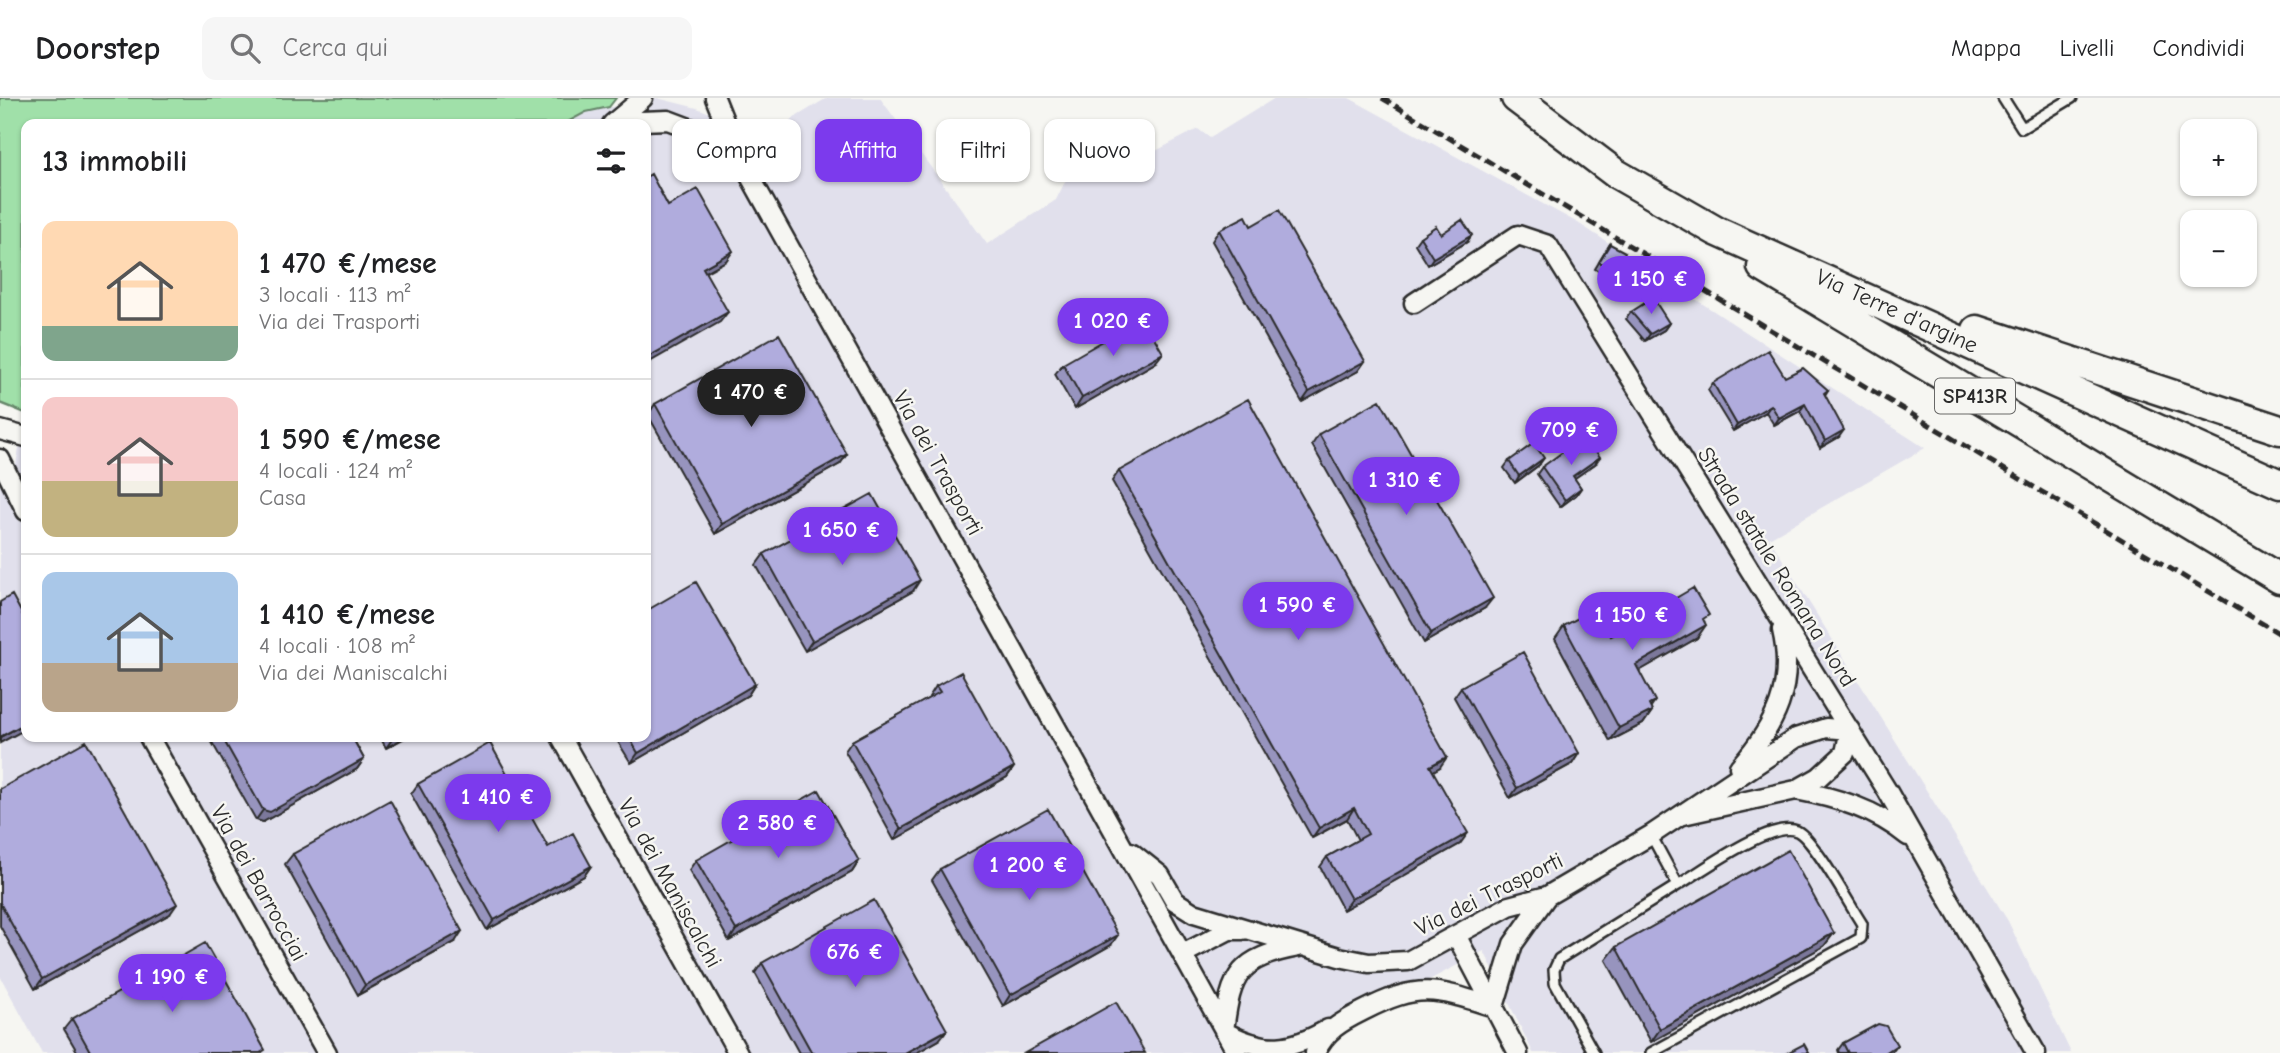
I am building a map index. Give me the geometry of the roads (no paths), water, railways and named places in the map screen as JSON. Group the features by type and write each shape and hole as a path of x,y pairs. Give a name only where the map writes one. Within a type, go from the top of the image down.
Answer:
{"main road":[{"name":"Via Terre d'argine","path":"1523,104 1615,173 1672,208 1759,251 1838,284 2280,484"},
{"name":"SP413R","path":"1672,208 1769,272 2280,579"},
{"name":"SP413R","path":"1838,284 2280,430"}],"street":[{"path":"618,119 643,98"},
{"name":"Via dei Trasporti","path":"715,98 723,119"},
{"path":"651,121 672,122"},
{"name":"Via dei Trasporti","path":"753,182 1126,848 1224,1031"},
{"name":"Strada statale Romana Nord","path":"1414,303 1518,235 1548,245 1850,730 2036,1053"},
{"path":"0,430 21,436"},
{"path":"0,459 21,501"},
{"name":"Via dei Trasporti","path":"1722,787 1759,745 1777,714 1785,682 1787,651 1779,617"},
{"name":"Via dei Trasporti","path":"1126,848 1160,875 1175,901 1194,913 1302,947 1369,963 1408,961 1509,906 1547,896 1651,835 1796,738 1826,728 1850,730 1845,753 1819,777 1796,790 1683,814"},
{"name":"Via dei Barrocciai","path":"152,742 327,1053"},
{"name":"Via dei Maniscalchi","path":"564,742 737,1053"},
{"name":"Via dei Trasporti","path":"1796,790 1858,806 1889,820 1917,844"},
{"path":"1494,1007 1513,944 1547,896"},
{"name":"Via dei Trasporti","path":"1182,954 1229,930 1250,930"},
{"path":"1457,936 1518,1053"},
{"name":"Via dei Trasporti","path":"1224,1031 1231,987 1237,974 1261,956 1302,947"},
{"path":"1224,1031 1246,1044 1275,1049 1304,1041 1395,994 1416,990 1454,995 1494,1007"},
{"path":"1315,1053 1335,1025"},
{"path":"1224,1031 1237,1053"}],"lane":[{"path":"2003,98 2022,128 2072,98"},
{"path":"1594,1053 1555,983 1554,970 1559,959 1678,885 1774,830 1797,831 1810,842 1862,924 1861,938 1651,1053"},
{"path":"1651,835 1678,885"}],"railway":[{"path":"1382,98 2280,634"}]}
